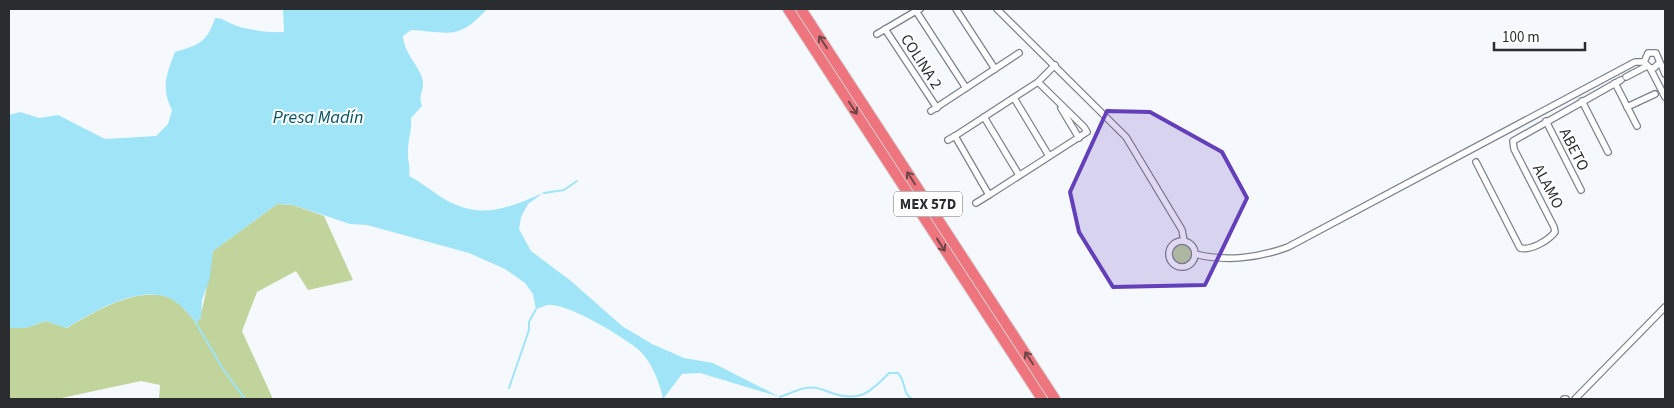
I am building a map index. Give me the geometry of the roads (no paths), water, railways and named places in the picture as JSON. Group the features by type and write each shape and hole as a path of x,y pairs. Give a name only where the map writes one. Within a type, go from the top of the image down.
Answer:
{"highway":[{"name":"MEX 57D","path":"788,9 1042,399"},
{"name":"MEX 57D","path":"801,9 1055,399"}],"street":[{"path":"956,9 995,69"},
{"path":"997,9 1056,65 1126,137 1182,230 1184,241"},
{"name":"COLINA 2","path":"877,34 918,10 966,88"},
{"name":"COLINA 2","path":"885,29 934,109 1020,53"},
{"path":"1665,74 1661,59 1656,54 1648,54 1647,65 1665,98"},
{"path":"1195,254 1225,259 1271,253 1288,247 1635,62 1654,68 1661,59"},
{"path":"948,140 1038,82 1056,65"},
{"name":"ALAMO","path":"1476,162 1520,248 1528,249 1551,237 1555,232 1554,227 1512,144 1516,138 1647,65"},
{"path":"1621,80 1627,107 1637,126"},
{"path":"976,203 1089,131 1038,82"},
{"path":"1627,107 1655,94"},
{"path":"1014,98 1049,156"},
{"path":"1056,100 1079,138"},
{"path":"1582,101 1608,152"},
{"path":"984,117 1019,175"},
{"name":"ABETO","path":"1546,121 1581,190"},
{"path":"955,136 990,195"},
{"path":"1184,241 1190,243 1195,254 1192,262 1186,266 1178,267 1172,262 1169,255 1170,248 1176,242 1184,241"},
{"path":"1575,399 1665,307"}],"water":[{"name":"Presa Madín","path":"283,9 487,9 468,26 460,30 444,33 411,30 403,36 404,43 420,72 423,83 422,106 411,118 408,154 409,176 441,197 468,209 493,210 505,208 543,193 528,204 521,217 519,229 531,251 571,281 622,326 652,344 684,358 713,363 780,397 700,373 682,374 663,399 655,374 640,351 609,330 568,309 547,305 536,309 533,294 525,283 505,269 469,253 367,225 350,224 293,205 277,204 213,251 210,278 202,300 201,318 196,323 174,300 151,294 126,298 113,303 66,328 46,321 26,328 9,328 9,115 20,112 39,118 58,115 105,139 156,136 168,124 172,110 167,95 166,81 175,52 201,42 209,33 215,18 248,29 284,32"}],"waterway":[{"path":"544,193 564,190 577,181"},
{"path":"509,388 529,330 529,322 536,309"},
{"path":"196,323 223,369 245,399"},
{"path":"780,397 809,387 848,397 855,396 869,391 889,373 898,373 907,394 912,399"}]}
